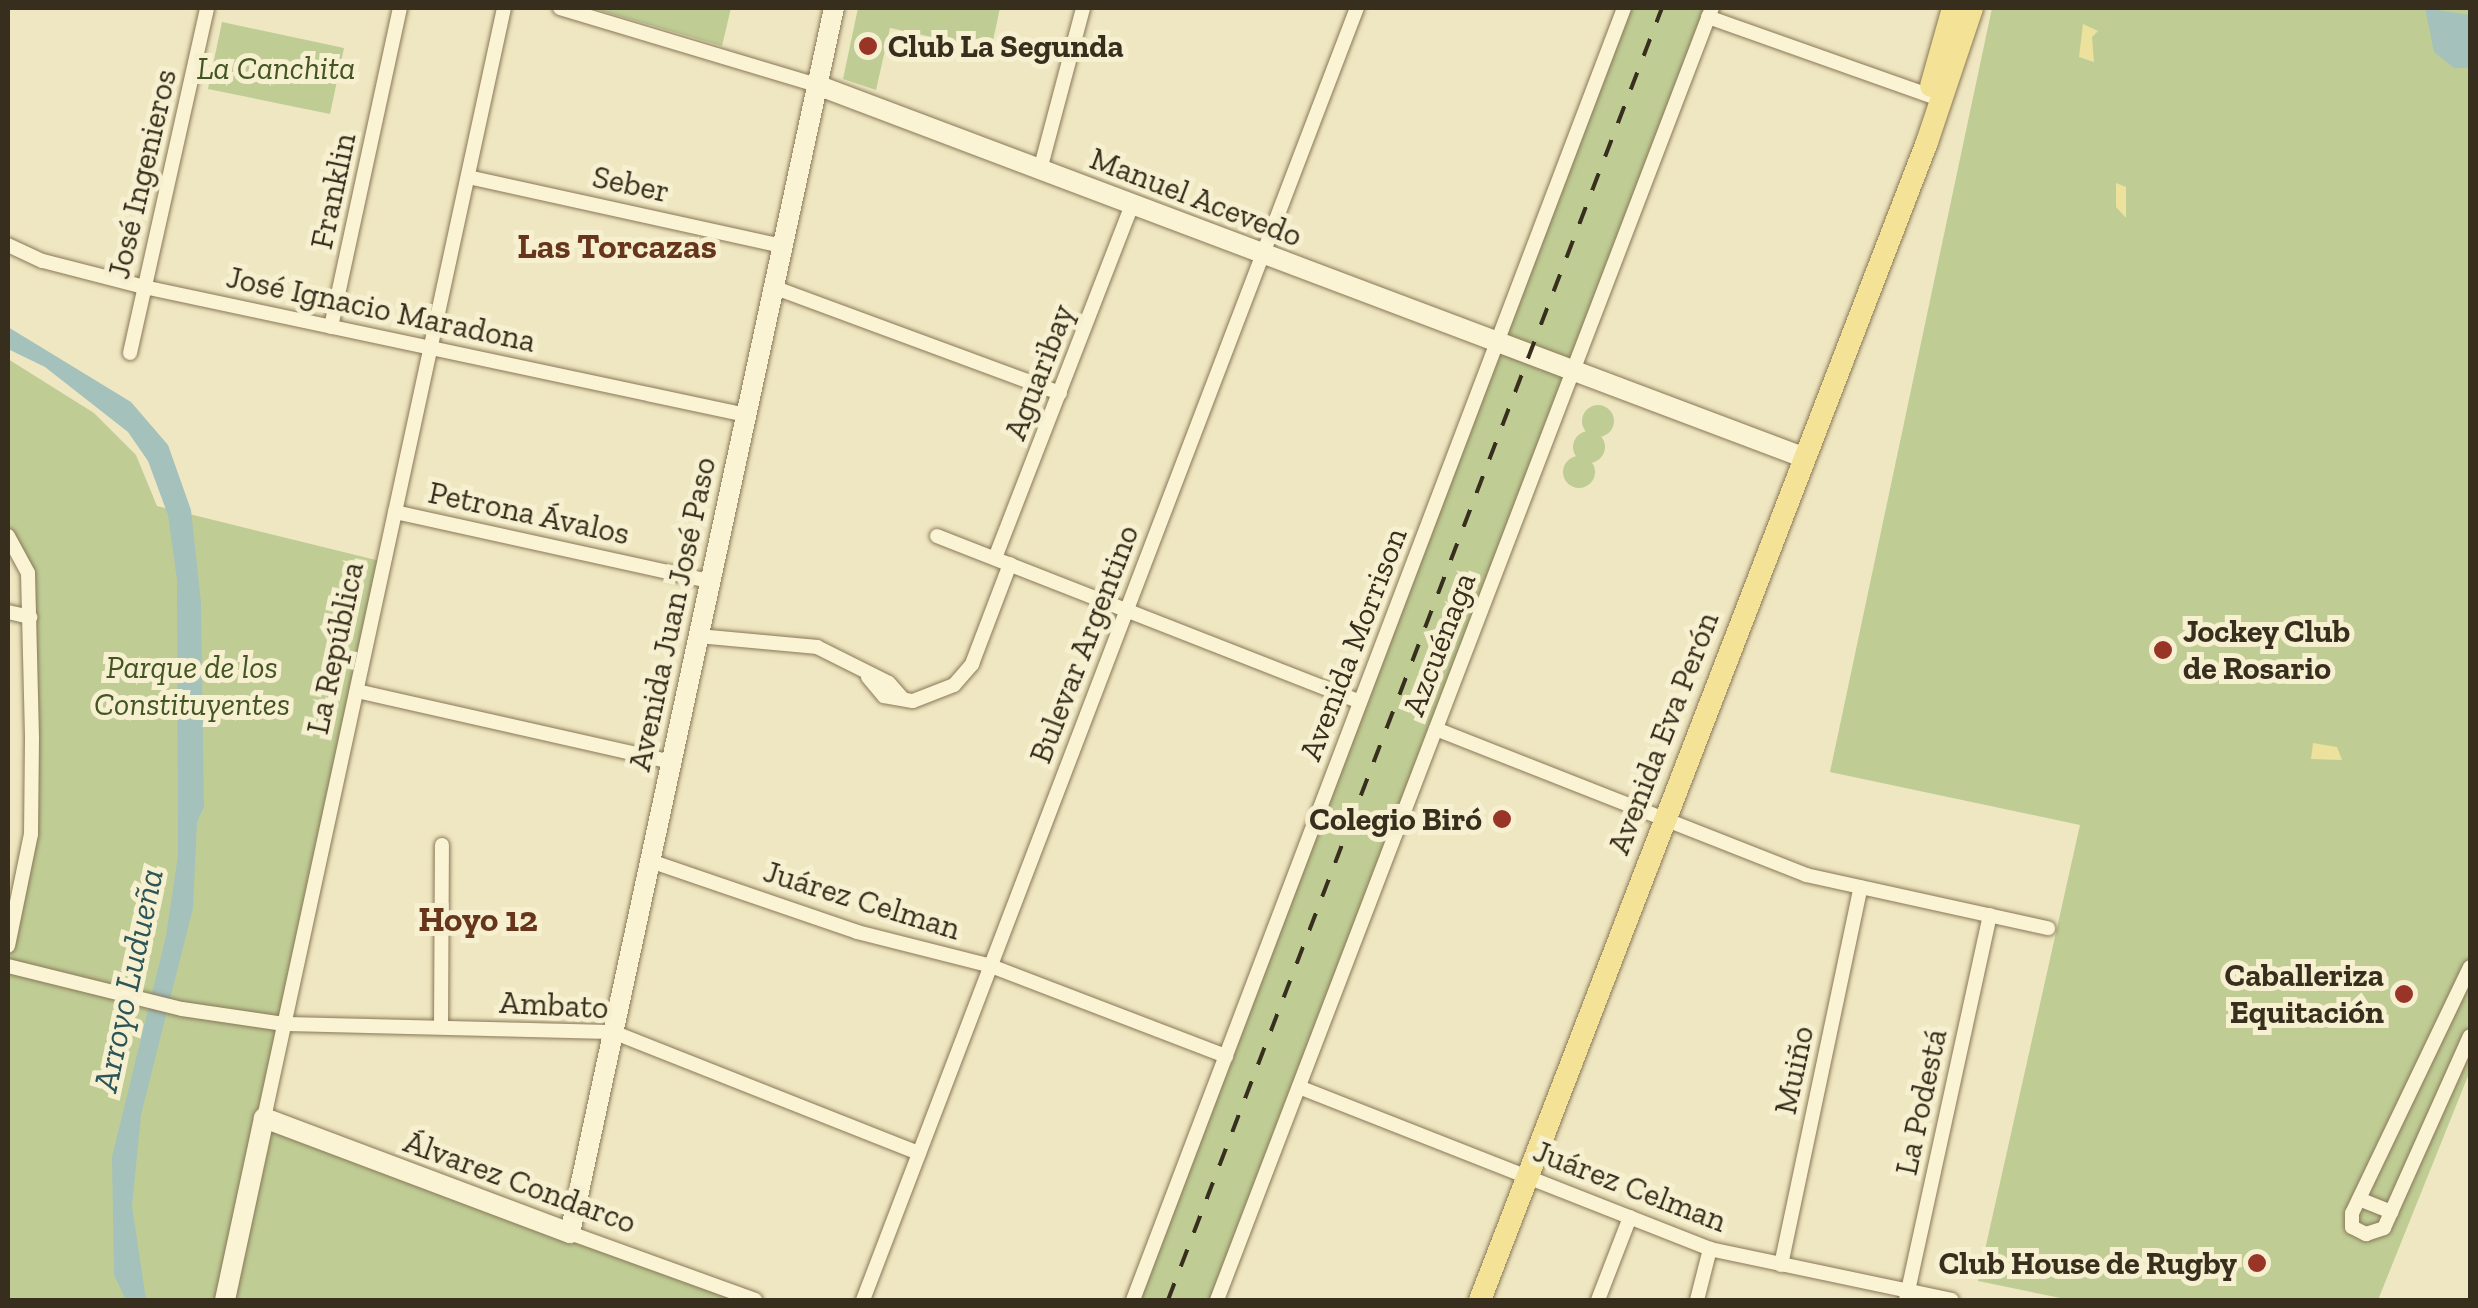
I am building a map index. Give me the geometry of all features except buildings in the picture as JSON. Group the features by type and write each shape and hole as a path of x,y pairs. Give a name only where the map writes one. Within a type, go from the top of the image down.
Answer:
{"main road":[{"name":"Avenida Juan José Paso","path":"570,1233 834,8"},
{"name":"Avenida Eva Perón","path":"1935,99 1953,8"},
{"name":"Avenida Eva Perón","path":"1480,1300 1805,458 1906,189 1935,99 1972,8"},
{"name":"Manuel Acevedo","path":"817,85 1805,458"},
{"name":"Álvarez Condarco","path":"264,1118 570,1233"},
{"name":"La República","path":"226,1300 264,1118"}],"street":[{"name":"José Ingenieros","path":"130,353 207,8"},
{"name":"Franklin","path":"332,326 400,8"},
{"name":"La República","path":"264,1118 504,8"},
{"name":"Manuel Acevedo","path":"560,8 817,85"},
{"path":"1040,170 1083,8"},
{"name":"Bulevar Argentino","path":"863,1300 1357,8"},
{"name":"Avenida Morrison","path":"1133,1300 1624,8"},
{"path":"1710,12 1935,99"},
{"name":"Azcuénaga","path":"1217,1300 1710,12"},
{"name":"Seber","path":"468,177 782,246"},
{"name":"Aguaribay","path":"698,636 804,643 868,677 878,693 902,698 923,699 964,677 1060,394 1132,205"},
{"name":"José Ignacio Maradona","path":"8,245 43,262 144,286 746,415"},
{"path":"774,287 1060,394"},
{"name":"Petrona Ávalos","path":"395,512 710,581"},
{"path":"8,536 20,552 30,618 31,834 8,946"},
{"path":"937,536 1360,702"},
{"path":"8,612 30,618"},
{"path":"357,691 672,762"},
{"path":"1436,729 1806,875 2048,928"},
{"path":"441,1027 442,845"},
{"name":"Juárez Celman","path":"650,862 858,932 991,966 1226,1056"},
{"name":"Muiño","path":"1781,1265 1861,887"},
{"name":"La Podestá","path":"1907,1296 1990,915"},
{"path":"8,966 182,1008 284,1024"},
{"path":"2470,967 2350,1222 2366,1234 2384,1228 2470,1036"},
{"name":"Ambato","path":"284,1024 613,1032 920,1153"},
{"name":"Juárez Celman","path":"1299,1087 1710,1249 1907,1296 1952,1300"},
{"path":"2360,1200 2391,1212"},
{"path":"1598,1300 1630,1217"},
{"name":"Álvarez Condarco","path":"570,1233 756,1300"},
{"path":"1697,1300 1710,1249"}],"green space":[{"path":"592,8 731,8 722,46"},
{"name":"Club La Segunda","path":"858,8 1000,8 991,50 890,28 876,90 843,79"},
{"path":"1624,8 1712,8 1217,1300 1133,1300"},
{"name":"Jockey Club de Rosario","path":"1992,8 2470,8 2470,1071 2378,1300 2070,1300 1978,1281 2080,825 1830,772"},
{"name":"La Canchita","path":"222,22 344,48 330,114 208,89"},
{"name":"Parque de los Constituyentes","path":"8,359 94,413 136,455 157,506 384,562 264,1118 755,1300 8,1300 8,946 31,834 28,573 8,536"},
{"path":"1598,405 1609,410 1614,421 1609,432 1598,437 1587,432 1582,421 1587,410"},
{"path":"1589,431 1600,436 1605,447 1600,458 1589,463 1578,458 1573,447 1578,436"},
{"path":"1579,456 1590,461 1595,472 1590,483 1579,488 1568,483 1563,472 1568,461"}],"sand":[{"path":"2083,24 2098,31 2092,37 2094,62 2079,57"},
{"path":"2116,183 2126,187 2126,218 2116,207"},
{"path":"2313,743 2337,747 2342,760 2311,759"}],"water":[{"path":"2425,8 2470,15 2470,68 2454,68 2434,52"},
{"name":"Arroyo Ludueña","path":"8,327 131,402 168,445 191,510 201,603 204,807 197,822 193,908 141,1115 132,1206 146,1300 126,1300 114,1275 112,1157 166,936 178,855 177,580 168,515 148,461 128,432 45,367 8,349"}],"railway":[{"path":"1168,1300 1662,8"}],"place":[{"name":"Club La Segunda","path":"868,46"},
{"name":"Jockey Club de Rosario","path":"2163,650"},
{"name":"Colegio Biró","path":"1502,819"},
{"name":"Caballeriza Equitación","path":"2404,994"},
{"name":"Club House de Rugby","path":"2257,1263"}],"district":[{"name":"Las Torcazas","path":"617,246"},
{"name":"Hoyo 12","path":"478,919"}]}
